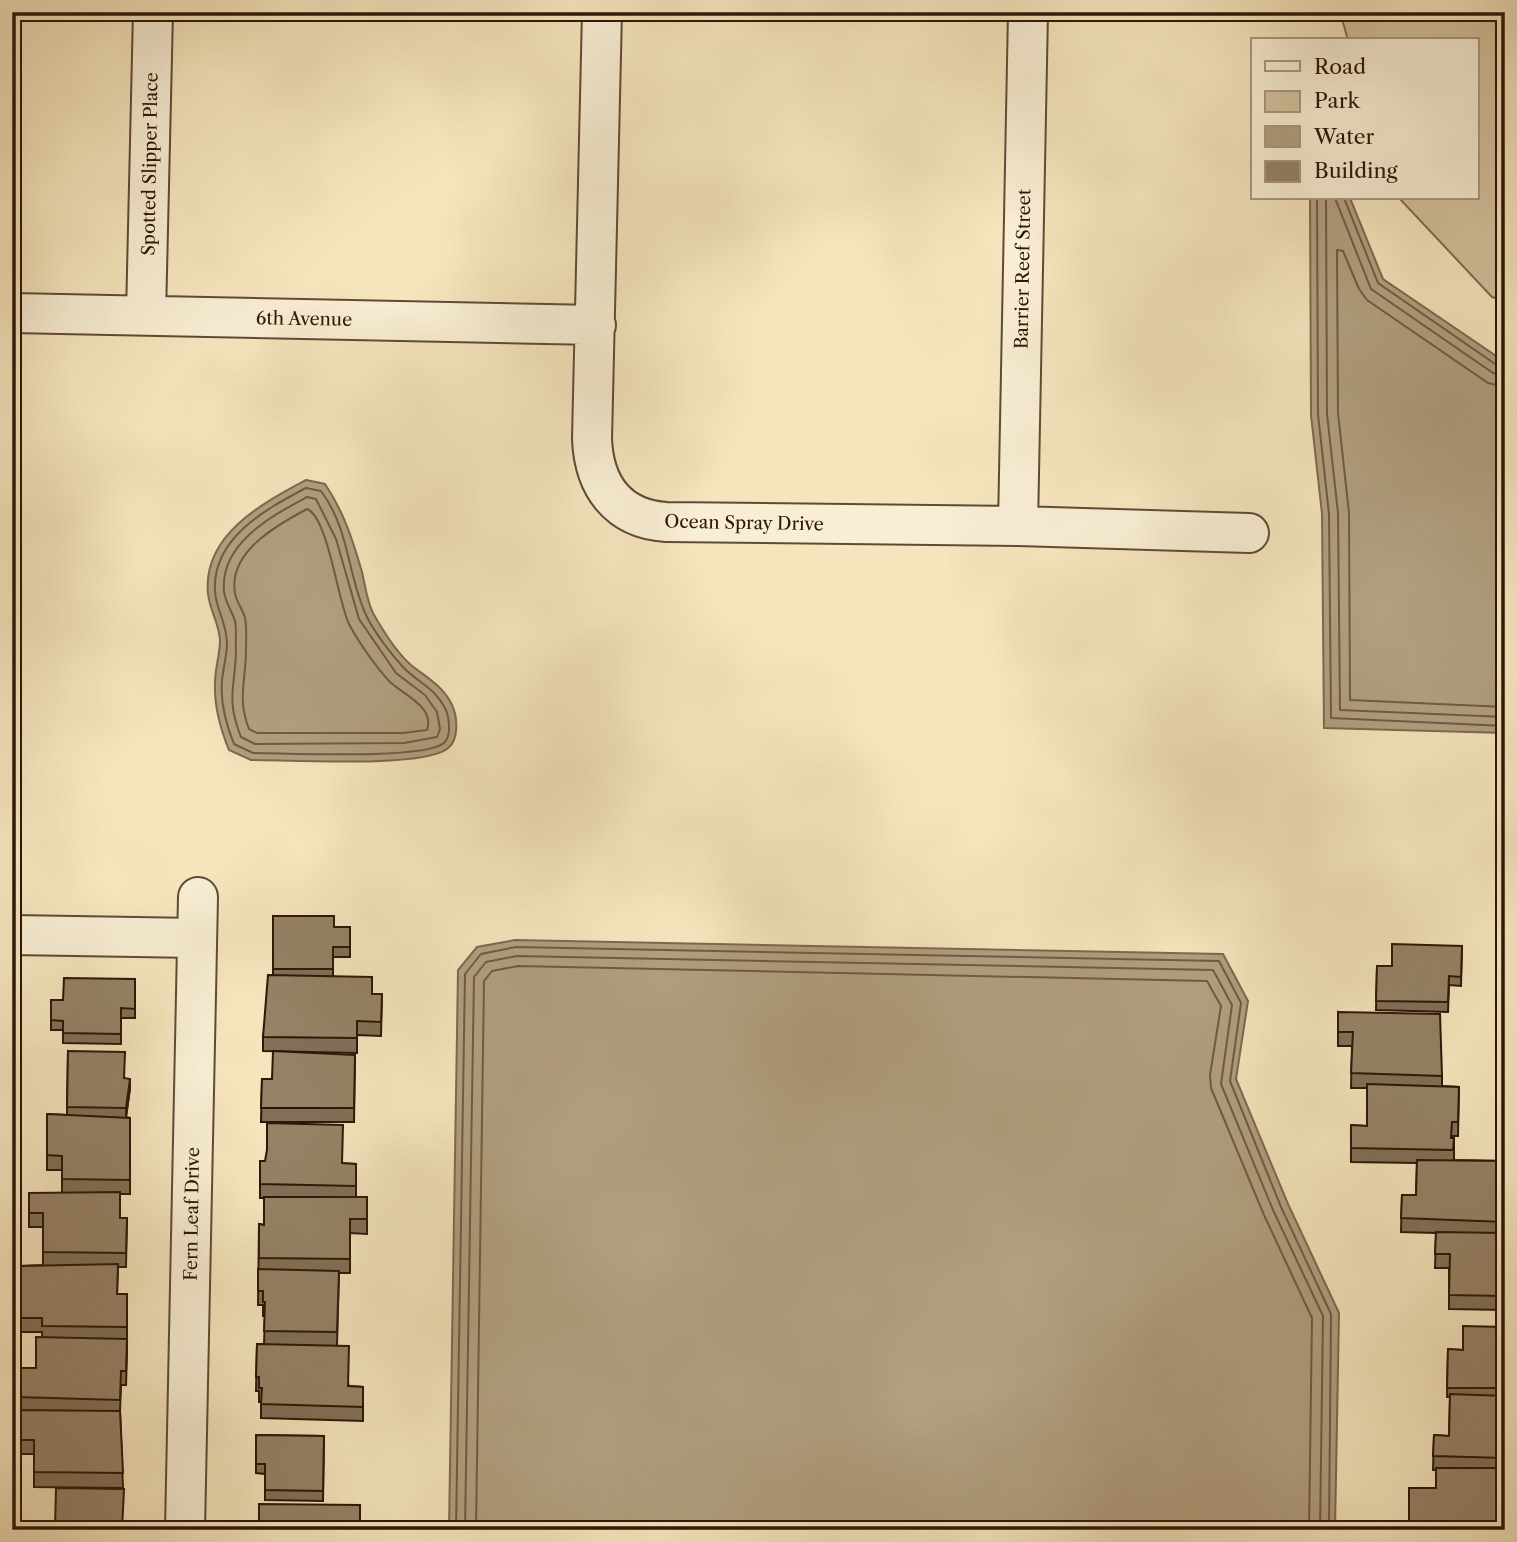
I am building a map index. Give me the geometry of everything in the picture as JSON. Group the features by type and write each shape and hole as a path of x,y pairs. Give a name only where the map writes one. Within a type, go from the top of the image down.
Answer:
{"street":[{"name":"Spotted Slipper Place","path":"146,316 153,12"},
{"name":"Ocean Spray Drive","path":"602,12 593,455 599,478 611,498 636,517 666,522 1018,526 1249,533"},
{"name":"Barrier Reef Street","path":"1018,526 1028,12"},
{"name":"6th Avenue","path":"12,313 596,326"},
{"name":"Fern Leaf Drive","path":"185,1530 198,897"},
{"path":"12,935 197,938"}],"green space":[{"path":"1340,12 1505,12 1505,301 1492,297 1401,200 1478,200 1478,38 1347,38"}],"water":[{"path":"1310,200 1351,200 1383,279 1505,362 1505,733 1324,728 1322,514 1311,415"},
{"path":"306,480 325,484 338,505 355,549 371,608 385,633 406,660 439,687 452,705 456,729 454,741 447,749 411,759 354,762 251,760 229,750 220,725 216,700 215,677 220,640 208,594 209,573 225,538 239,524 272,499"},
{"path":"515,940 1223,954 1248,1001 1236,1079 1288,1204 1339,1313 1335,1530 449,1530 458,970 477,947"}],"building":[{"path":"273,916 334,916 334,927 350,927 350,947 333,947 333,969 273,969"},
{"path":"1392,944 1462,946 1461,977 1449,976 1448,1002 1376,1001 1377,966 1392,966"},
{"path":"268,975 372,977 372,994 382,994 381,1022 357,1021 357,1038 263,1037"},
{"path":"64,978 135,979 135,1009 121,1008 121,1034 63,1033 63,1021 51,1020 51,1000 63,1000"},
{"path":"1338,1012 1440,1014 1442,1076 1351,1073 1353,1032 1338,1032"},
{"path":"68,1051 125,1052 124,1078 130,1079 126,1108 67,1107"},
{"path":"273,1051 355,1055 354,1108 261,1108 262,1079 272,1079"},
{"path":"1367,1084 1459,1087 1458,1122 1452,1122 1453,1150 1351,1148 1351,1125 1367,1126"},
{"path":"47,1114 130,1118 130,1180 62,1179 62,1156 47,1155"},
{"path":"267,1123 343,1125 342,1163 356,1164 356,1186 260,1184 260,1161 265,1161 267,1150"},
{"path":"1417,1160 1505,1161 1505,1222 1401,1218 1402,1195 1416,1195"},
{"path":"120,1192 120,1218 127,1218 126,1253 43,1252 43,1213 29,1213 29,1193"},
{"path":"264,1197 367,1197 367,1219 350,1219 350,1259 259,1258 259,1224 264,1225"},
{"path":"1436,1232 1505,1233 1505,1296 1449,1295 1450,1254 1435,1254"},
{"path":"118,1264 117,1294 127,1294 127,1327 42,1326 42,1318 21,1318 21,1266"},
{"path":"258,1269 339,1271 337,1332 264,1331 265,1302 263,1291 258,1291"},
{"path":"1463,1326 1505,1327 1505,1388 1447,1388 1448,1349 1463,1350"},
{"path":"36,1337 127,1339 126,1371 121,1371 120,1400 16,1397 16,1368 36,1368"},
{"path":"257,1344 349,1346 348,1386 363,1387 363,1407 261,1404 262,1388 259,1388 259,1377 256,1377"},
{"path":"1450,1394 1505,1396 1505,1458 1433,1456 1434,1435 1449,1436"},
{"path":"16,1410 120,1411 123,1473 34,1472 34,1440 16,1440"},
{"path":"256,1435 324,1436 323,1491 265,1490 265,1464 256,1464"},
{"path":"1436,1468 1505,1468 1505,1530 1409,1530 1409,1488 1436,1488"},
{"path":"56,1488 124,1489 122,1530 41,1530 55,1529"},
{"path":"259,1504 360,1505 360,1530 259,1530"}]}
